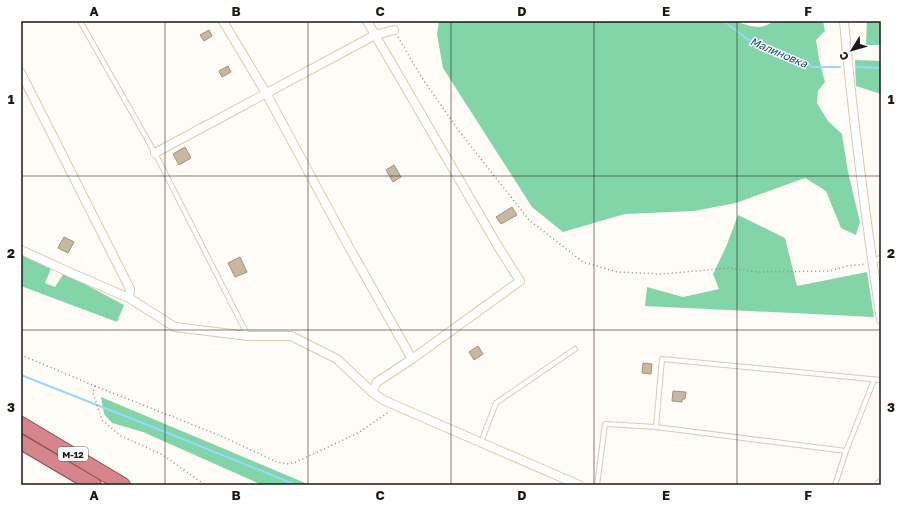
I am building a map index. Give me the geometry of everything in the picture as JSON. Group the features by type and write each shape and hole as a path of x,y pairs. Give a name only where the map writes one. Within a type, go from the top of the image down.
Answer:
{"highway":[{"name":"М-12","path":"21,424 124,485"},
{"name":"М-12","path":"21,442 94,485"}],"street":[{"path":"223,21 266,93 344,238 412,359"},
{"path":"367,21 520,281 412,359 377,382 372,392"},
{"path":"844,21 872,263 881,320"},
{"path":"155,152 375,35 394,30"},
{"path":"21,73 130,289 130,298"},
{"path":"21,250 71,274 130,298 175,327 248,336 291,336 337,359 372,392 383,400 579,485"}],"lane":[{"path":"80,21 155,152 248,336"},
{"path":"872,263 881,257"},
{"path":"481,442 496,403 575,349"},
{"path":"656,428 662,359 881,380"},
{"path":"835,485 846,451 874,380"},
{"path":"597,485 605,424 656,428 846,451"}],"path":[{"path":"394,30 422,78 459,131 529,220 583,262 617,272 662,274 729,268 758,272 829,271 847,266 872,263"},
{"path":"21,355 221,436 277,462 287,464 296,462 358,433 397,406"},
{"path":"95,386 93,393 102,420 120,436 163,455 205,485"}],"green space":[{"path":"439,21 739,21 740,23 750,26 761,27 774,21 823,21 825,31 816,40 825,82 818,91 817,103 828,121 842,134 848,172 860,222 856,235 841,228 826,191 805,178 736,203 694,211 625,214 563,232 532,207 443,68 437,34"},
{"path":"867,21 881,21 881,45 866,45"},
{"path":"855,60 881,61 881,94 856,86"},
{"path":"738,215 785,238 797,286 867,272 874,317 645,306 647,287 683,297 719,289 713,274 726,247"},
{"path":"21,254 51,269 45,283 55,287 64,273 124,305 117,322 21,286"},
{"path":"101,397 310,485 262,485 143,432 112,423 104,414"}],"building":[{"path":"209,30 212,36 204,41 200,35"},
{"path":"228,66 231,72 222,77 219,71"},
{"path":"185,147 191,158 179,165 173,154"},
{"path":"394,165 401,177 393,182 386,170"},
{"path":"512,207 517,215 501,224 496,217"},
{"path":"64,237 74,242 68,253 58,248"},
{"path":"240,257 247,272 235,277 228,263"},
{"path":"478,346 483,354 474,360 469,352"},
{"path":"643,363 652,364 651,374 642,373"},
{"path":"673,391 686,392 685,399 682,399 682,402 672,401"}],"waterway":[{"name":"Малиновка","path":"724,21 747,39 813,67 840,67"},
{"name":"Малиновка","path":"857,67 881,68"},
{"path":"21,375 296,485"}]}
